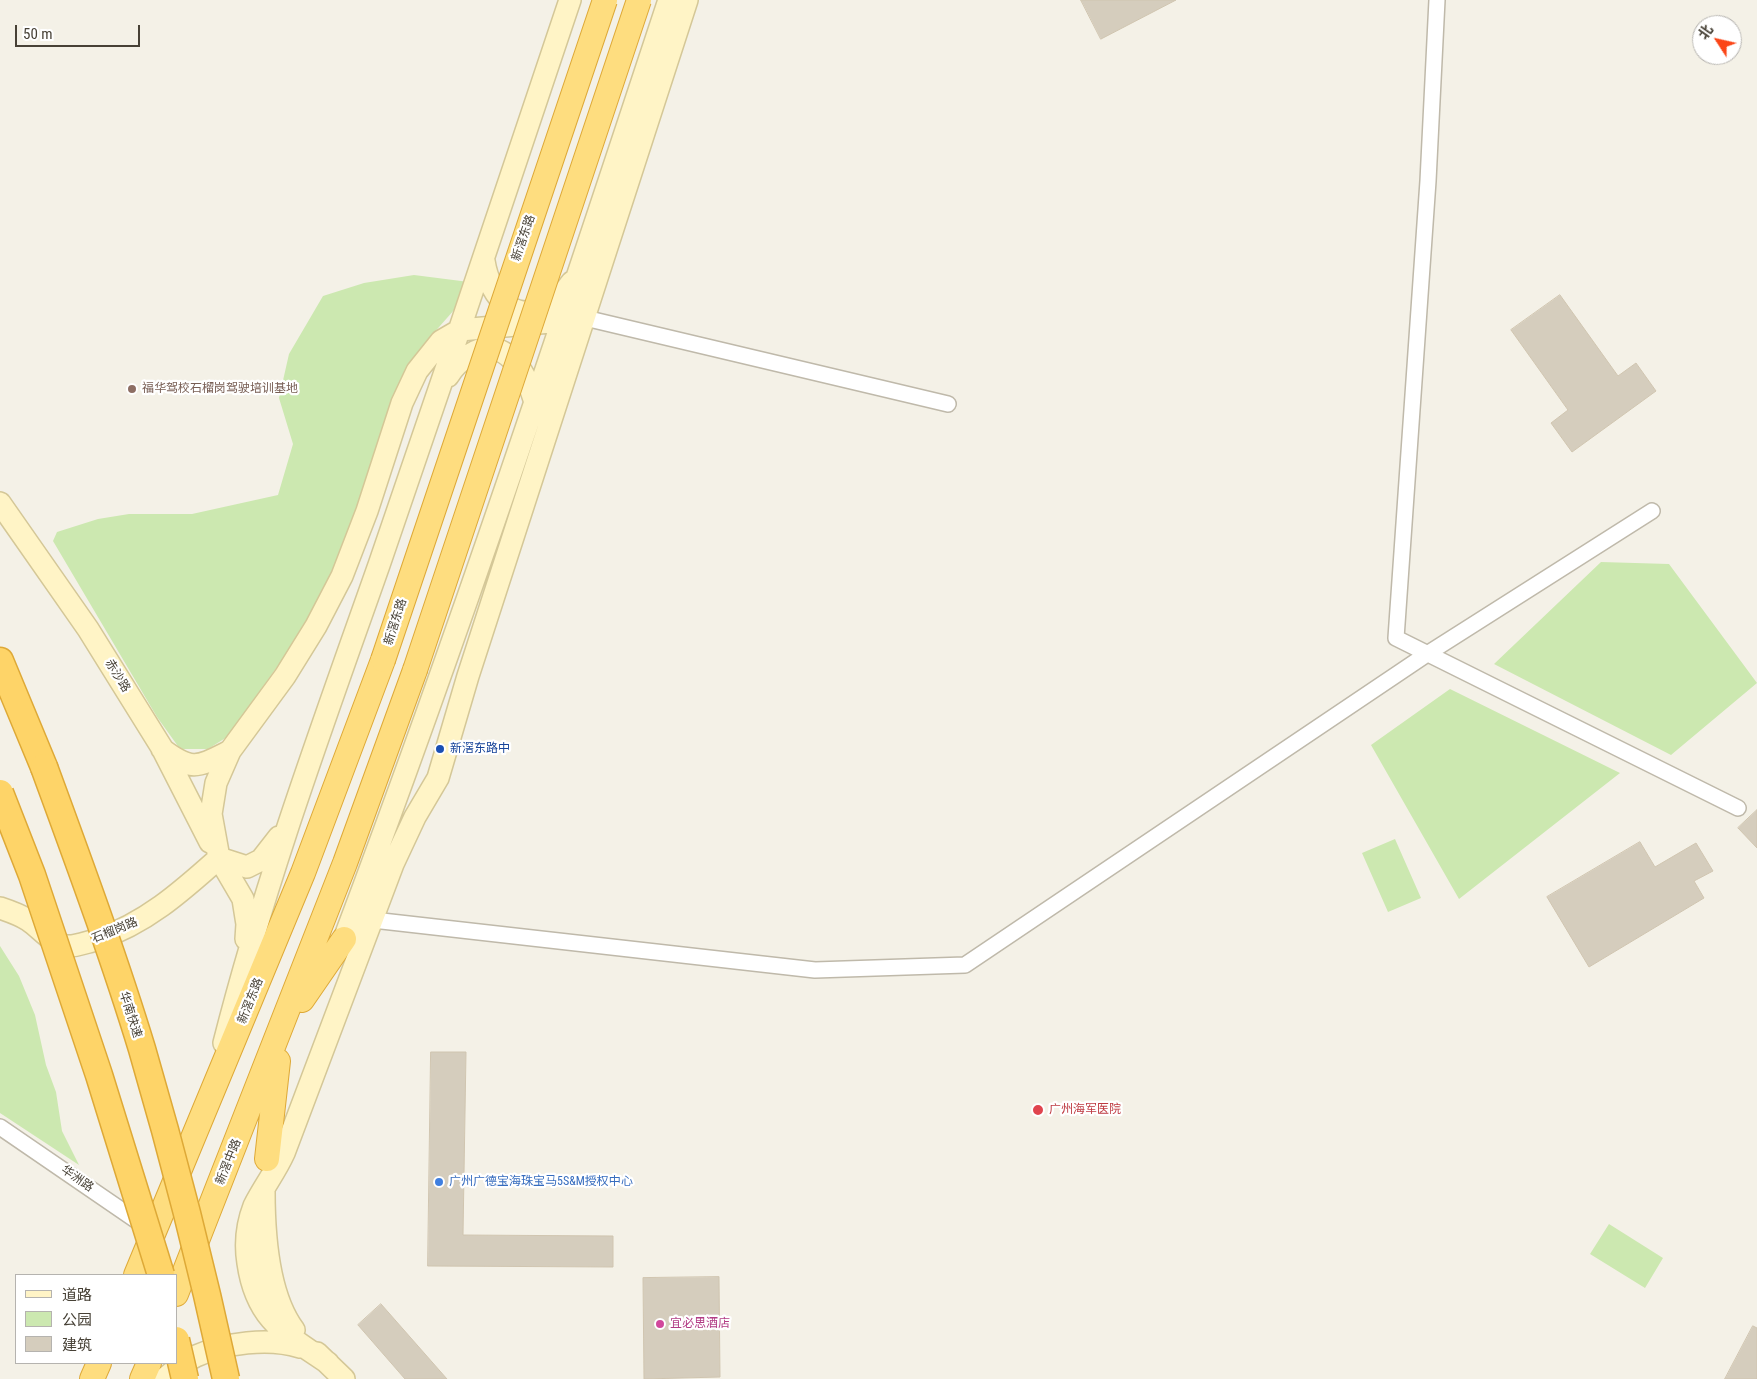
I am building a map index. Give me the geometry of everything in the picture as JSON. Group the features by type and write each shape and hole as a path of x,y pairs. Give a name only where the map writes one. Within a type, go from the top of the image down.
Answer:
{"highway":[{"name":"新滘东路","path":"153,1232 207,1107 303,873 383,660 605,0"},
{"path":"267,1159 281,1030 415,670 638,0"},
{"name":"华南快速","path":"0,661 44,767 92,896 142,1049 204,1279 226,1379"},
{"path":"0,793 32,875 96,1066 161,1274"},
{"path":"281,1030 344,940"},
{"name":"新滘中路","path":"178,1289 281,1030"},
{"path":"136,1274 153,1232"},
{"path":"178,1349 185,1379"},
{"path":"92,1379 99,1364"},
{"path":"142,1379 149,1364"}],"main road":[{"path":"207,1107 245,959 290,818 484,260 570,0"},
{"path":"344,940 466,607 669,0"},
{"path":"264,1191 284,1152 405,837 438,778 471,667 687,0"},
{"path":"484,260 488,283 493,293 503,304 513,310 525,311 549,305 557,300 576,277"},
{"path":"290,818 271,849 260,860 247,867 218,858 212,801 216,783 230,751 285,676 316,626 342,576 367,511 402,403 418,370 441,340 460,330 585,318"},
{"path":"438,393 449,373 460,361 485,348 496,350 512,358 527,378 535,402"},
{"name":"赤沙路","path":"0,503 88,629 162,748 218,858 243,899 247,924 245,959"},
{"path":"162,748 179,762 193,765 204,764 230,751"},
{"name":"石榴岗路","path":"0,908 26,919 52,940 65,946 74,945 115,934 137,924 190,884 218,858"},
{"path":"267,1159 264,1191 265,1216 276,1297 287,1320 303,1340 344,1379"},
{"path":"164,1379 194,1356 230,1346 272,1342 298,1347 328,1363"}],"street":[{"path":"1437,0 1428,180 1396,638 1738,808"},
{"path":"585,318 948,404"},
{"path":"373,920 815,970 965,965 1427,654 1652,511"},
{"name":"华洲路","path":"0,1126 153,1232"}],"green space":[{"path":"414,275 469,282 462,301 432,335 380,443 333,574 307,625 227,737 208,749 180,749 157,717 53,541 57,532 98,519 129,514 192,514 278,495 293,444 279,398 289,354 323,296 364,283"},
{"path":"1601,562 1669,564 1757,683 1671,755 1494,664"},
{"path":"1450,689 1620,773 1459,899 1371,745"},
{"path":"1395,839 1421,898 1388,912 1362,853"},
{"path":"0,946 19,976 35,1015 46,1065 56,1092 62,1131 79,1165 0,1113"},
{"path":"1609,1224 1663,1258 1645,1288 1590,1254"}],"building":[{"path":"1081,0 1176,0 1101,39"},
{"path":"1560,295 1618,376 1636,363 1656,391 1572,452 1551,423 1568,410 1511,330"},
{"path":"1757,810 1757,848 1738,828"},
{"path":"1640,842 1655,867 1696,843 1713,871 1694,881 1704,898 1589,967 1547,897"},
{"path":"431,1052 466,1052 463,1235 613,1236 613,1267 428,1266"},
{"path":"719,1277 720,1377 644,1379 643,1278"},
{"path":"381,1304 447,1379 405,1379 358,1325"},
{"path":"1753,1326 1757,1328 1757,1379 1725,1379"}],"place":[{"name":"福华驾校石榴岗驾驶培训基地","path":"132,389"},
{"name":"新滘东路中","path":"440,749"},
{"name":"广州海军医院","path":"1038,1110"},
{"name":"广州广德宝海珠宝马5S&M授权中心","path":"439,1182"},
{"name":"宜必思酒店","path":"660,1324"}]}
